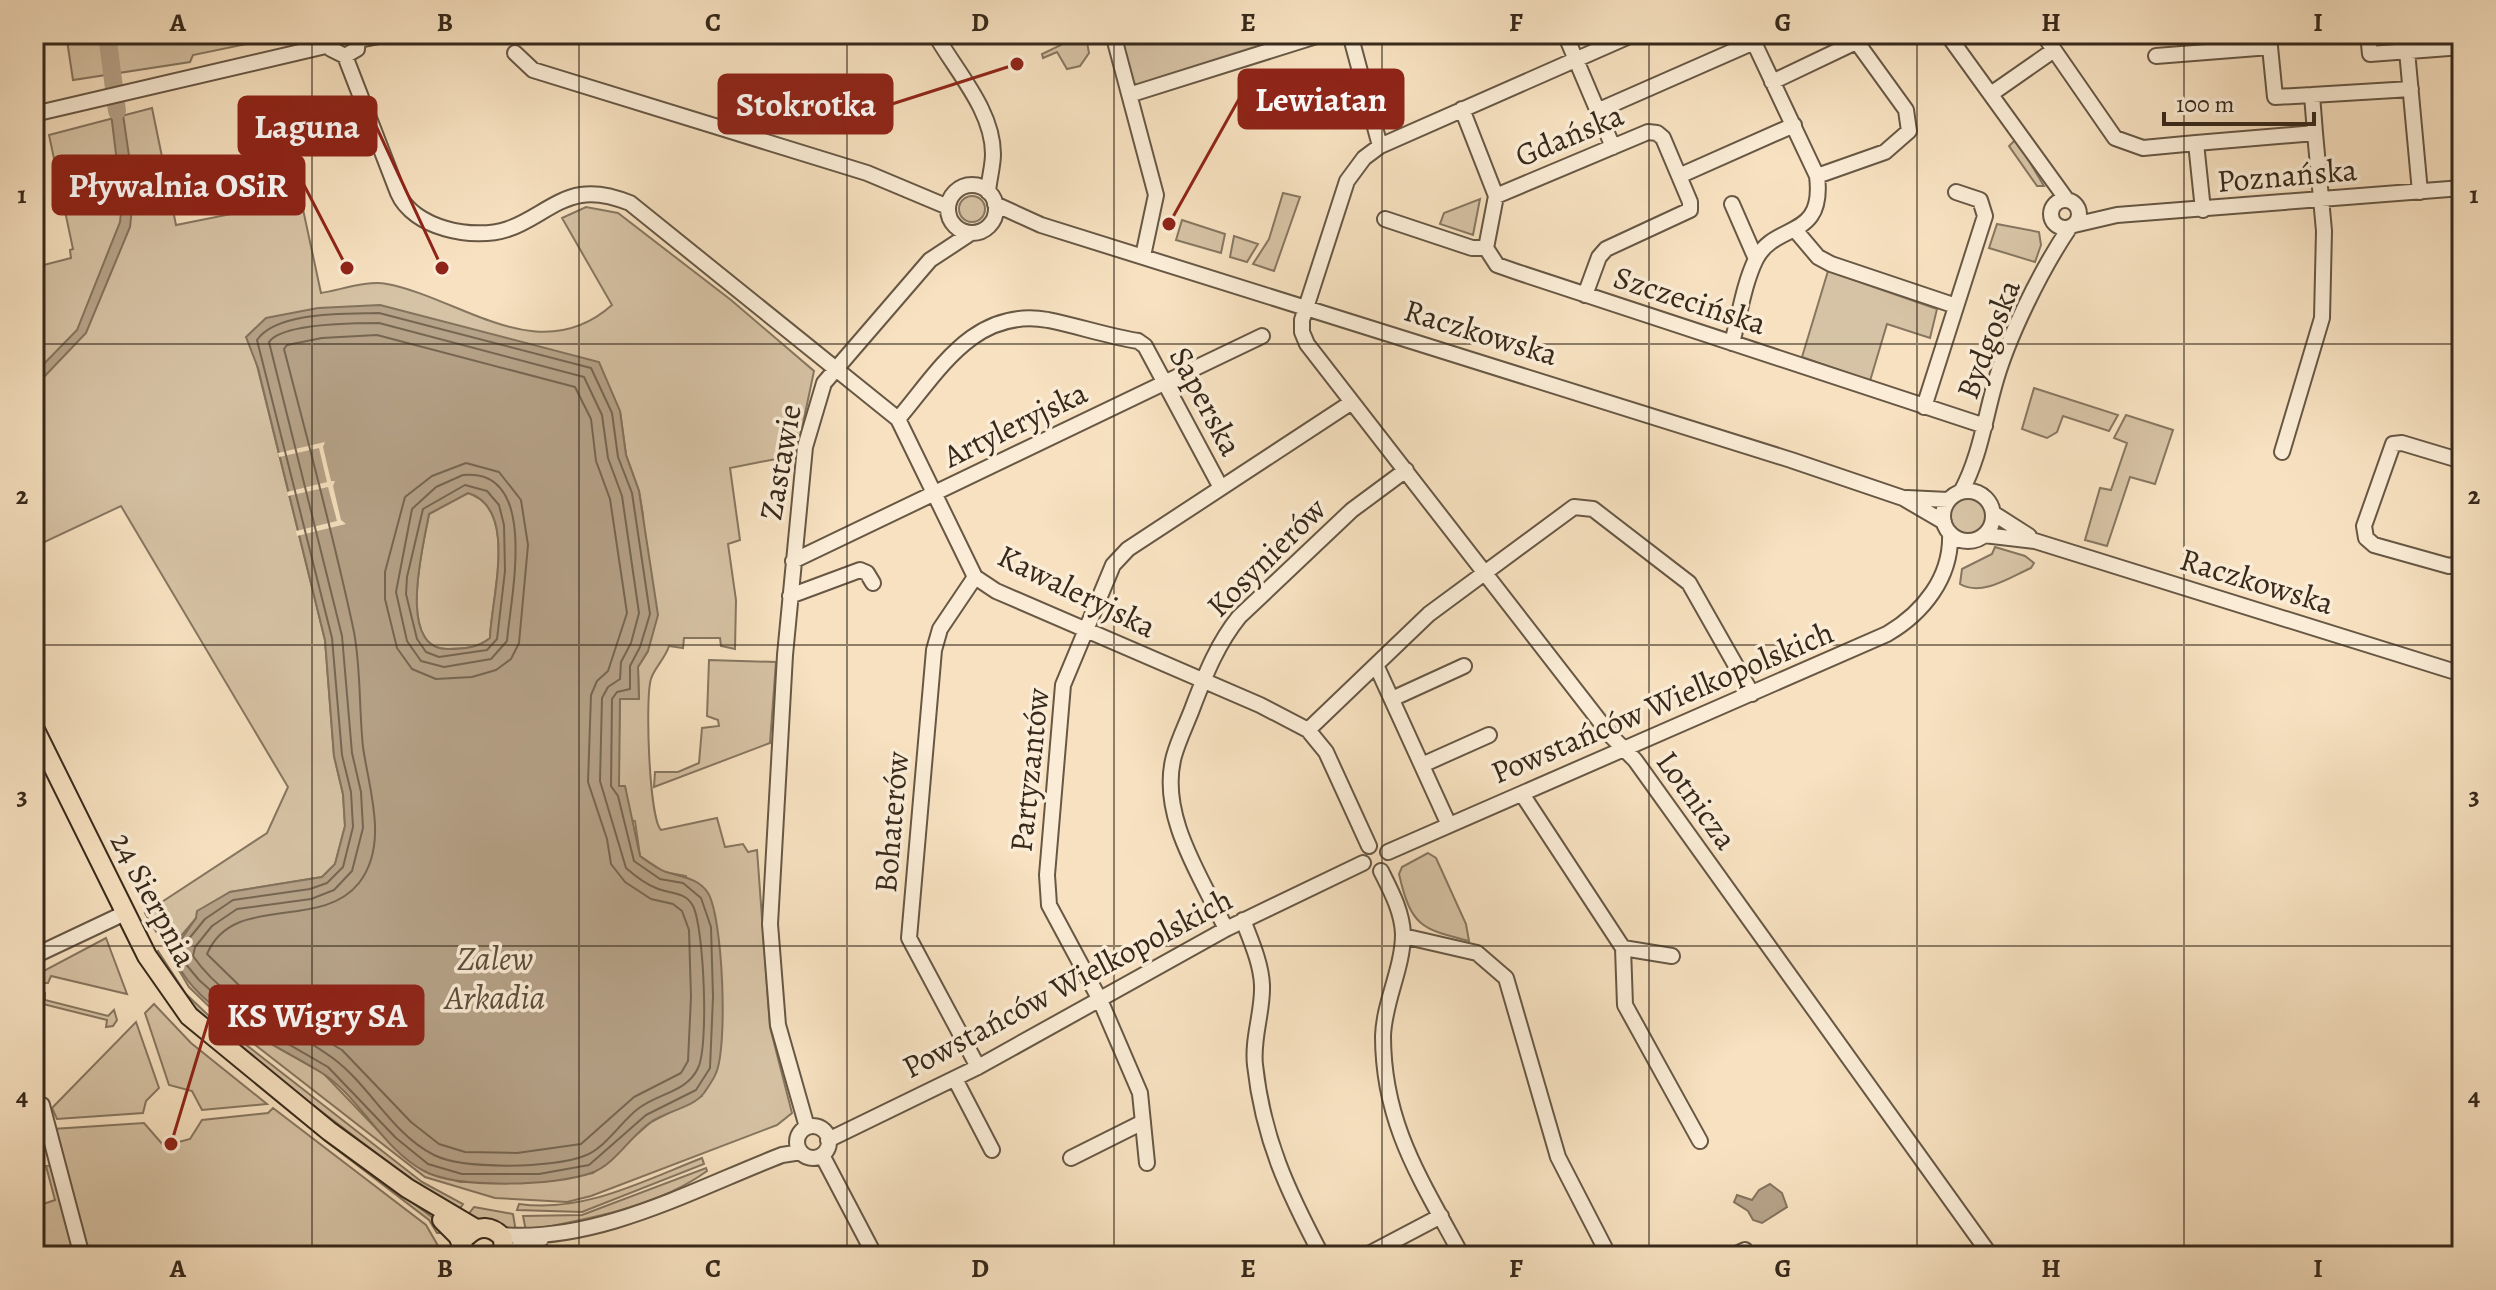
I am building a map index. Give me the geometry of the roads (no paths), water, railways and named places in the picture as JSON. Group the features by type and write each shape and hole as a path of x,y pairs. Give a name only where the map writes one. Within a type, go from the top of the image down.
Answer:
{"main road":[{"name":"24 Sierpnia","path":"34,728 161,980 202,1029 329,1131 407,1188 476,1229 492,1229 503,1248"},
{"name":"24 Sierpnia","path":"407,1188 452,1229 463,1252"},
{"path":"463,1252 468,1235 476,1229"}],"street":[{"path":"34,114 134,92 330,40 335,53 345,56 357,49 358,37 389,34"},
{"path":"903,34 921,34"},
{"path":"935,34 961,76"},
{"path":"835,370 930,260 990,224 993,155 986,124 942,34"},
{"path":"1113,34 1132,94 1156,195 1143,256"},
{"path":"1132,94 1323,34"},
{"path":"1350,34 1380,146"},
{"path":"1565,34 1613,147"},
{"path":"1306,306 1347,181 1364,158 1380,146 1634,34"},
{"name":"Bydgoska","path":"1947,34 2072,204"},
{"path":"2043,34 2115,138 2143,148 2315,133"},
{"path":"2368,34 2370,54 2462,47"},
{"path":"1597,111 1752,38 1817,176 1813,213 1796,231 1767,244 1756,259 1732,343"},
{"path":"1772,82 1853,38 1906,110 1909,131 1885,152 1817,176"},
{"path":"2156,56 2228,42 2270,47 2275,97 2411,89"},
{"path":"1991,94 2054,50"},
{"path":"2407,51 2420,192"},
{"path":"515,53 533,70 915,190 951,206 958,229 971,233"},
{"name":"Zastawie","path":"345,56 398,193 409,213 431,223 489,232 513,227 580,195 617,198 651,219 835,370 824,383 805,447 790,596 770,924 778,1025 807,1144 835,1185 875,1256"},
{"path":"2282,452 2322,318 2325,279 2322,200 2312,95"},
{"path":"1462,109 1496,196 1486,248"},
{"path":"930,260 951,206 972,185 984,156 986,124"},
{"path":"1585,295 1599,257 1606,249 1690,210 1679,176 1794,125"},
{"name":"Gdańska","path":"1496,196 1648,132 1657,133 1663,138 1679,176"},
{"path":"2196,143 2203,210"},
{"name":"Bydgoska","path":"2040,163 2052,216 2049,259"},
{"path":"972,185 991,198"},
{"name":"Poznańska","path":"2072,226 2117,215 2462,188"},
{"path":"1924,407 1985,216 1980,200 1956,192"},
{"name":"Raczkowska","path":"991,198 1041,225 1306,306 1903,498 1947,528"},
{"path":"1732,204 1756,259"},
{"path":"2056,204 2072,204 2079,215 2072,226 2059,226 2052,216 2056,204"},
{"name":"Poznańska","path":"2072,204 2117,215"},
{"name":"Szczecińska","path":"1385,219 1472,248 1486,248 1497,265 1924,407 1984,433"},
{"name":"Raczkowska","path":"990,224 1041,225"},
{"name":"Bydgoska","path":"1980,494 1984,433 2000,369 2049,259 2072,226"},
{"path":"1796,231 1818,257 1831,264 1956,306"},
{"name":"Lotnicza","path":"1306,306 1302,320 1304,338 1612,737 1625,749 1991,1256"},
{"name":"Saperska","path":"898,419 972,335 1008,320 1048,320 1138,341 1145,346 1167,381 1220,486"},
{"name":"Artyleryjska","path":"793,561 1262,336"},
{"name":"Kawaleryjska","path":"835,370 898,419 975,577 996,591 1204,680 1308,730 1326,752 1369,846"},
{"name":"Partyzantów","path":"1147,1163 1140,1093 1100,1000 1055,921 1047,891 1063,685 1113,565 1128,549 1352,402"},
{"name":"Bydgoska","path":"1955,496 1984,433"},
{"path":"2462,461 2402,443 2393,444 2364,526 2366,538 2374,545 2449,566 2462,563"},
{"name":"Kosynierów","path":"1226,929 1178,826 1172,800 1174,756 1225,635 1239,617 1352,510 1406,470"},
{"path":"1980,494 1993,513 1992,522 1984,535 1968,541 1947,528 1955,496 1980,494"},
{"name":"Raczkowska","path":"1903,498 1955,496"},
{"path":"1308,730 1429,614 1574,507 1593,509 1689,583 1752,694"},
{"name":"Raczkowska","path":"1993,513 2035,541"},
{"name":"Powstańców Wielkopolskich","path":"1940,580 1947,528"},
{"name":"Raczkowska","path":"1984,535 2035,541 2462,674"},
{"name":"Powstańców Wielkopolskich","path":"1388,852 1899,627 1923,608 1968,541"},
{"path":"790,596 860,570 867,573 873,583"},
{"name":"Bohaterów","path":"975,577 940,629 934,650 909,938 978,1067"},
{"path":"1376,665 1394,698 1449,825"},
{"path":"1394,698 1464,666"},
{"path":"1422,765 1489,735"},
{"path":"1522,794 1623,948 1625,1005 1700,1141"},
{"path":"1369,846 1382,846 1388,852 1388,864 1381,871 1370,871 1363,863 1363,853 1369,846"},
{"name":"Powstańców Wielkopolskich","path":"826,1135 955,1079 1243,920 1363,863"},
{"path":"1381,871 1395,900 1403,936 1383,1032 1396,1130 1462,1256"},
{"path":"34,956 125,913"},
{"path":"1243,920 1259,965 1262,987 1255,1062 1265,1125 1284,1184 1322,1256"},
{"path":"1403,936 1477,953 1506,978 1554,1146 1575,1196 1609,1256"},
{"path":"1623,948 1672,956"},
{"path":"955,1079 992,1150"},
{"path":"34,1103 42,1105 82,1256"},
{"path":"1071,1158 1143,1122"},
{"path":"807,1144 826,1135"},
{"path":"503,1248 630,1215 826,1135"},
{"path":"1365,1256 1441,1216"}],"water":[{"path":"120,94 134,190 130,227 86,333 42,379 39,399 43,434 34,461 34,374 77,330 120,222 122,203 109,97"},
{"name":"Zalew Arkadia","path":"380,305 599,362 620,411 626,455 639,491 658,615 648,651 638,667 639,699 620,699 619,786 625,786 640,856 663,871 695,881 708,893 717,928 723,1011 720,1059 704,1093 686,1106 651,1122 608,1163 591,1173 555,1181 507,1184 459,1181 424,1171 395,1149 334,1082 213,1006 181,971 173,951 196,918 197,911 230,892 322,877 335,864 345,826 343,794 334,756 325,640 258,368 246,337 266,318 318,308","holes":["468,493 484,502 493,516 498,535 497,579 490,638 465,648 449,649 432,645 422,633 417,593 429,514"]},
{"path":"1770,1184 1782,1193 1787,1207 1762,1223 1753,1220 1748,1211 1734,1202 1737,1195 1752,1200 1759,1190"}],"waterway":[{"path":"107,34 117,111"}],"place":[{"name":"Stokrotka","path":"1017,64"},
{"name":"Lewiatan","path":"1169,224"},
{"name":"Pływalnia OSiR","path":"347,268"},
{"name":"Laguna","path":"442,268"},
{"name":"KS Wigry SA","path":"171,1144"}]}
